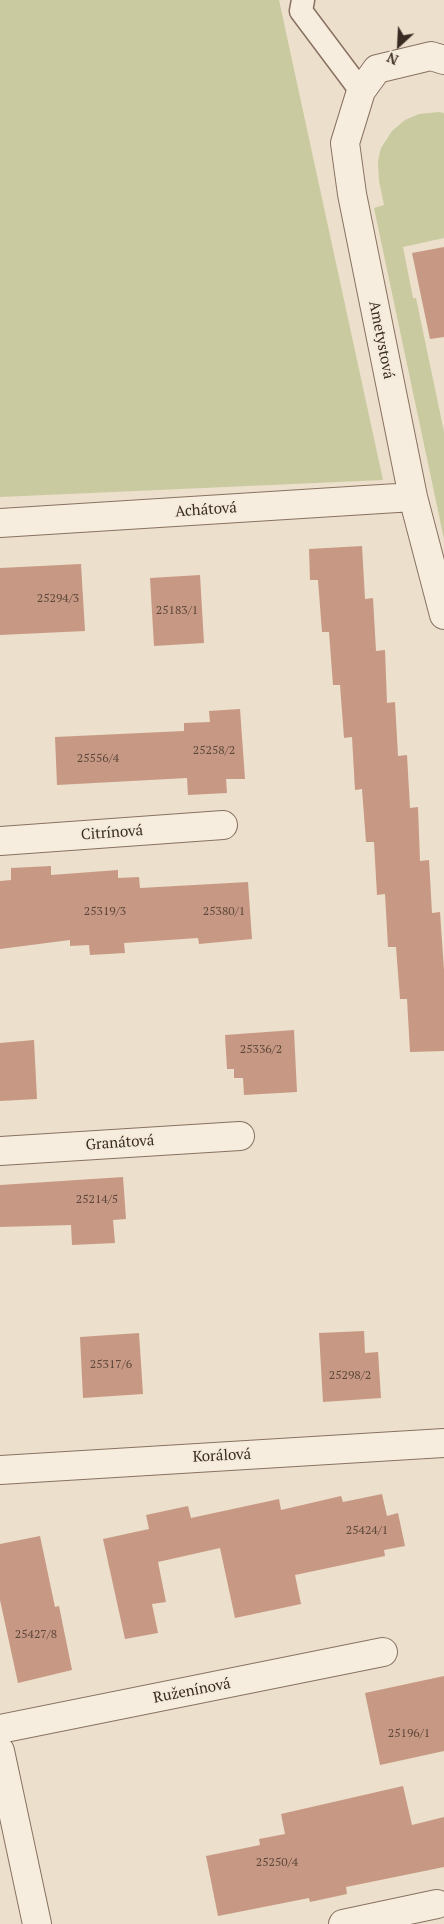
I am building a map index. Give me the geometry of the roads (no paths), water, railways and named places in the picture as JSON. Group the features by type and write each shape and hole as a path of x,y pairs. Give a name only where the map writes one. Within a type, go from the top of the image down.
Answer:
{"street":[{"name":"Ametystová","path":"444,60 431,56 377,69 361,91 345,143 352,194 413,496 444,615"},
{"name":"Achátová","path":"0,523 413,496"},
{"name":"Citrínová","path":"0,841 223,825"},
{"name":"Granátová","path":"0,1151 240,1136"},
{"name":"Korálová","path":"0,1470 444,1443"},
{"name":"Ruženínová","path":"0,1729 383,1652"},
{"path":"0,1751 37,1924"},
{"path":"343,1924 437,1904"}],"lane":[{"path":"303,0 301,11 361,91"}]}
